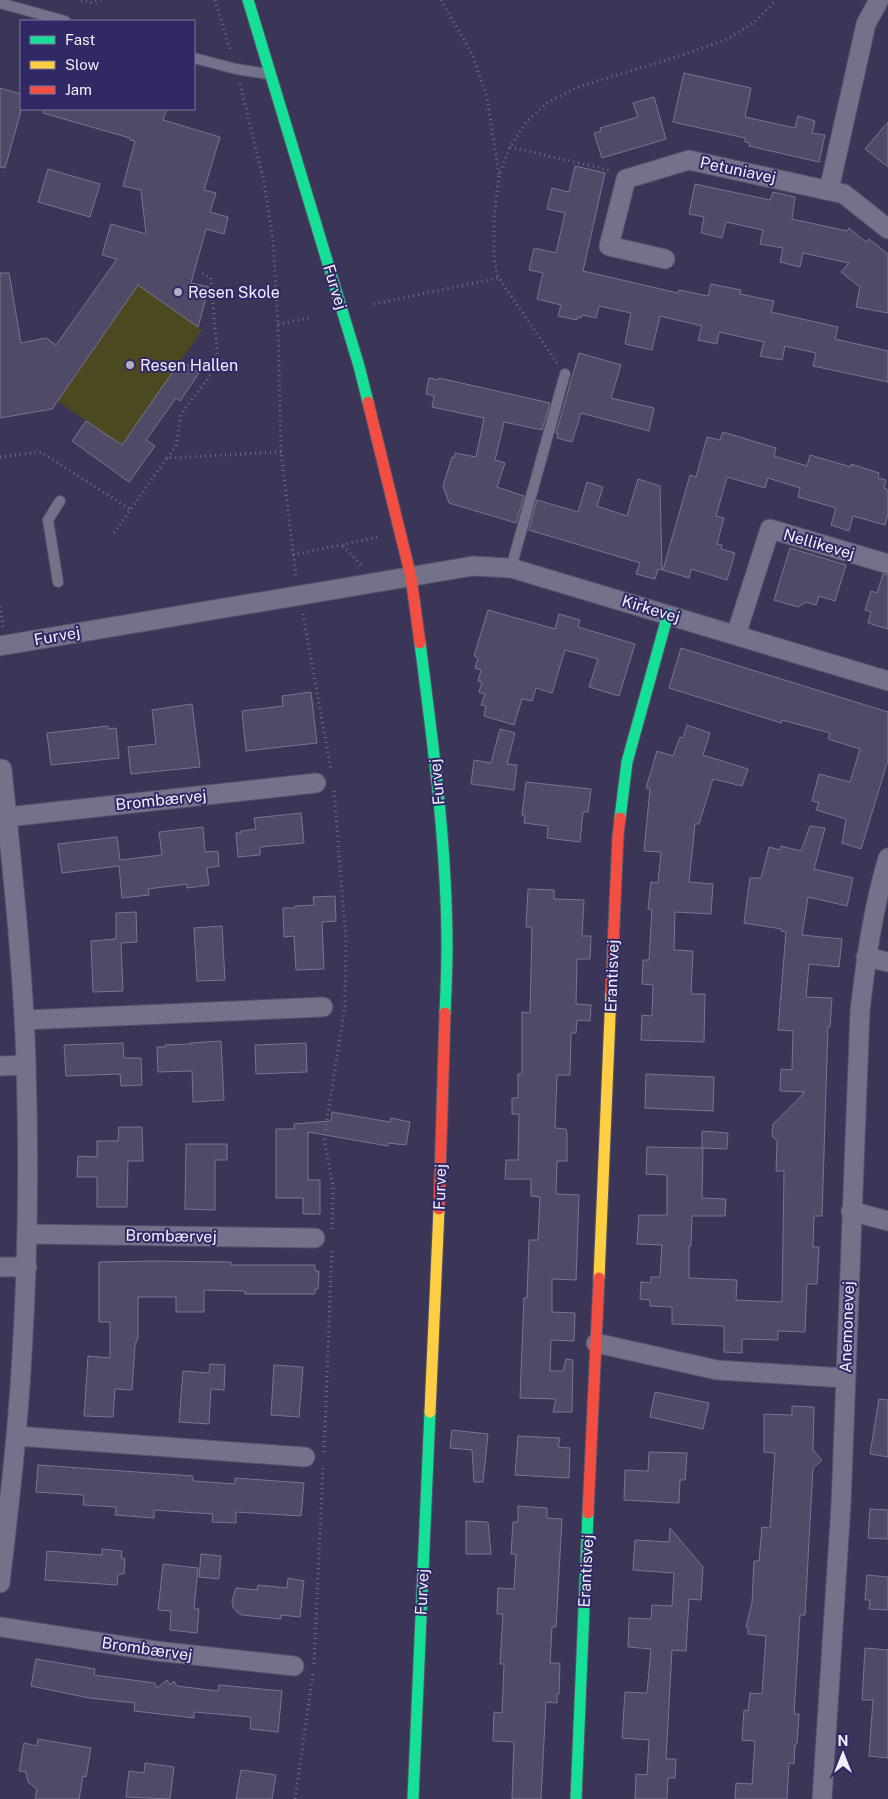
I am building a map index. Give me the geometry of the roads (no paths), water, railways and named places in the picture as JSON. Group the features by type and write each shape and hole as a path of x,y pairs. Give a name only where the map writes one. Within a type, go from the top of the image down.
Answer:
{"main road":[{"name":"Furvej","path":"248,0 359,366 402,532 433,744 442,841 447,947 438,1252 413,1799"},
{"name":"Erantisvej","path":"576,1799 618,836 627,762 668,614"}],"street":[{"path":"829,190 866,24 879,0"},
{"name":"Petuniavej","path":"665,259 610,246 626,180 689,160 844,194 888,229"},
{"name":"Nellikevej","path":"736,635 770,529 888,564"},
{"name":"Kirkevej","path":"410,577 473,566 511,568 888,681"},
{"name":"Furvej","path":"0,646 410,577"},
{"path":"0,1582 5,1492 16,1436 27,1267 24,1020 5,840 7,817 2,769"},
{"name":"Brombærvej","path":"7,817 324,781"},
{"name":"Anemonevej","path":"822,1799 841,1505 860,1011 866,957 879,886 888,858"},
{"path":"866,957 888,962"},
{"path":"24,1020 323,1007"},
{"path":"0,1066 26,1064"},
{"path":"851,1210 888,1221"},
{"name":"Brombærvej","path":"27,1234 323,1237"},
{"path":"0,1267 27,1267"},
{"path":"596,1343 717,1370 845,1378"},
{"path":"16,1436 305,1456"},
{"name":"Brombærvej","path":"0,1627 156,1651 294,1666"}],"lane":[{"path":"0,3 61,20"},
{"path":"195,58 236,70 271,75"},
{"path":"511,568 565,374"},
{"path":"58,582 48,520 60,501"}],"place":[{"name":"Resen Skole","path":"178,292"},
{"name":"Resen Hallen","path":"130,365"}]}
